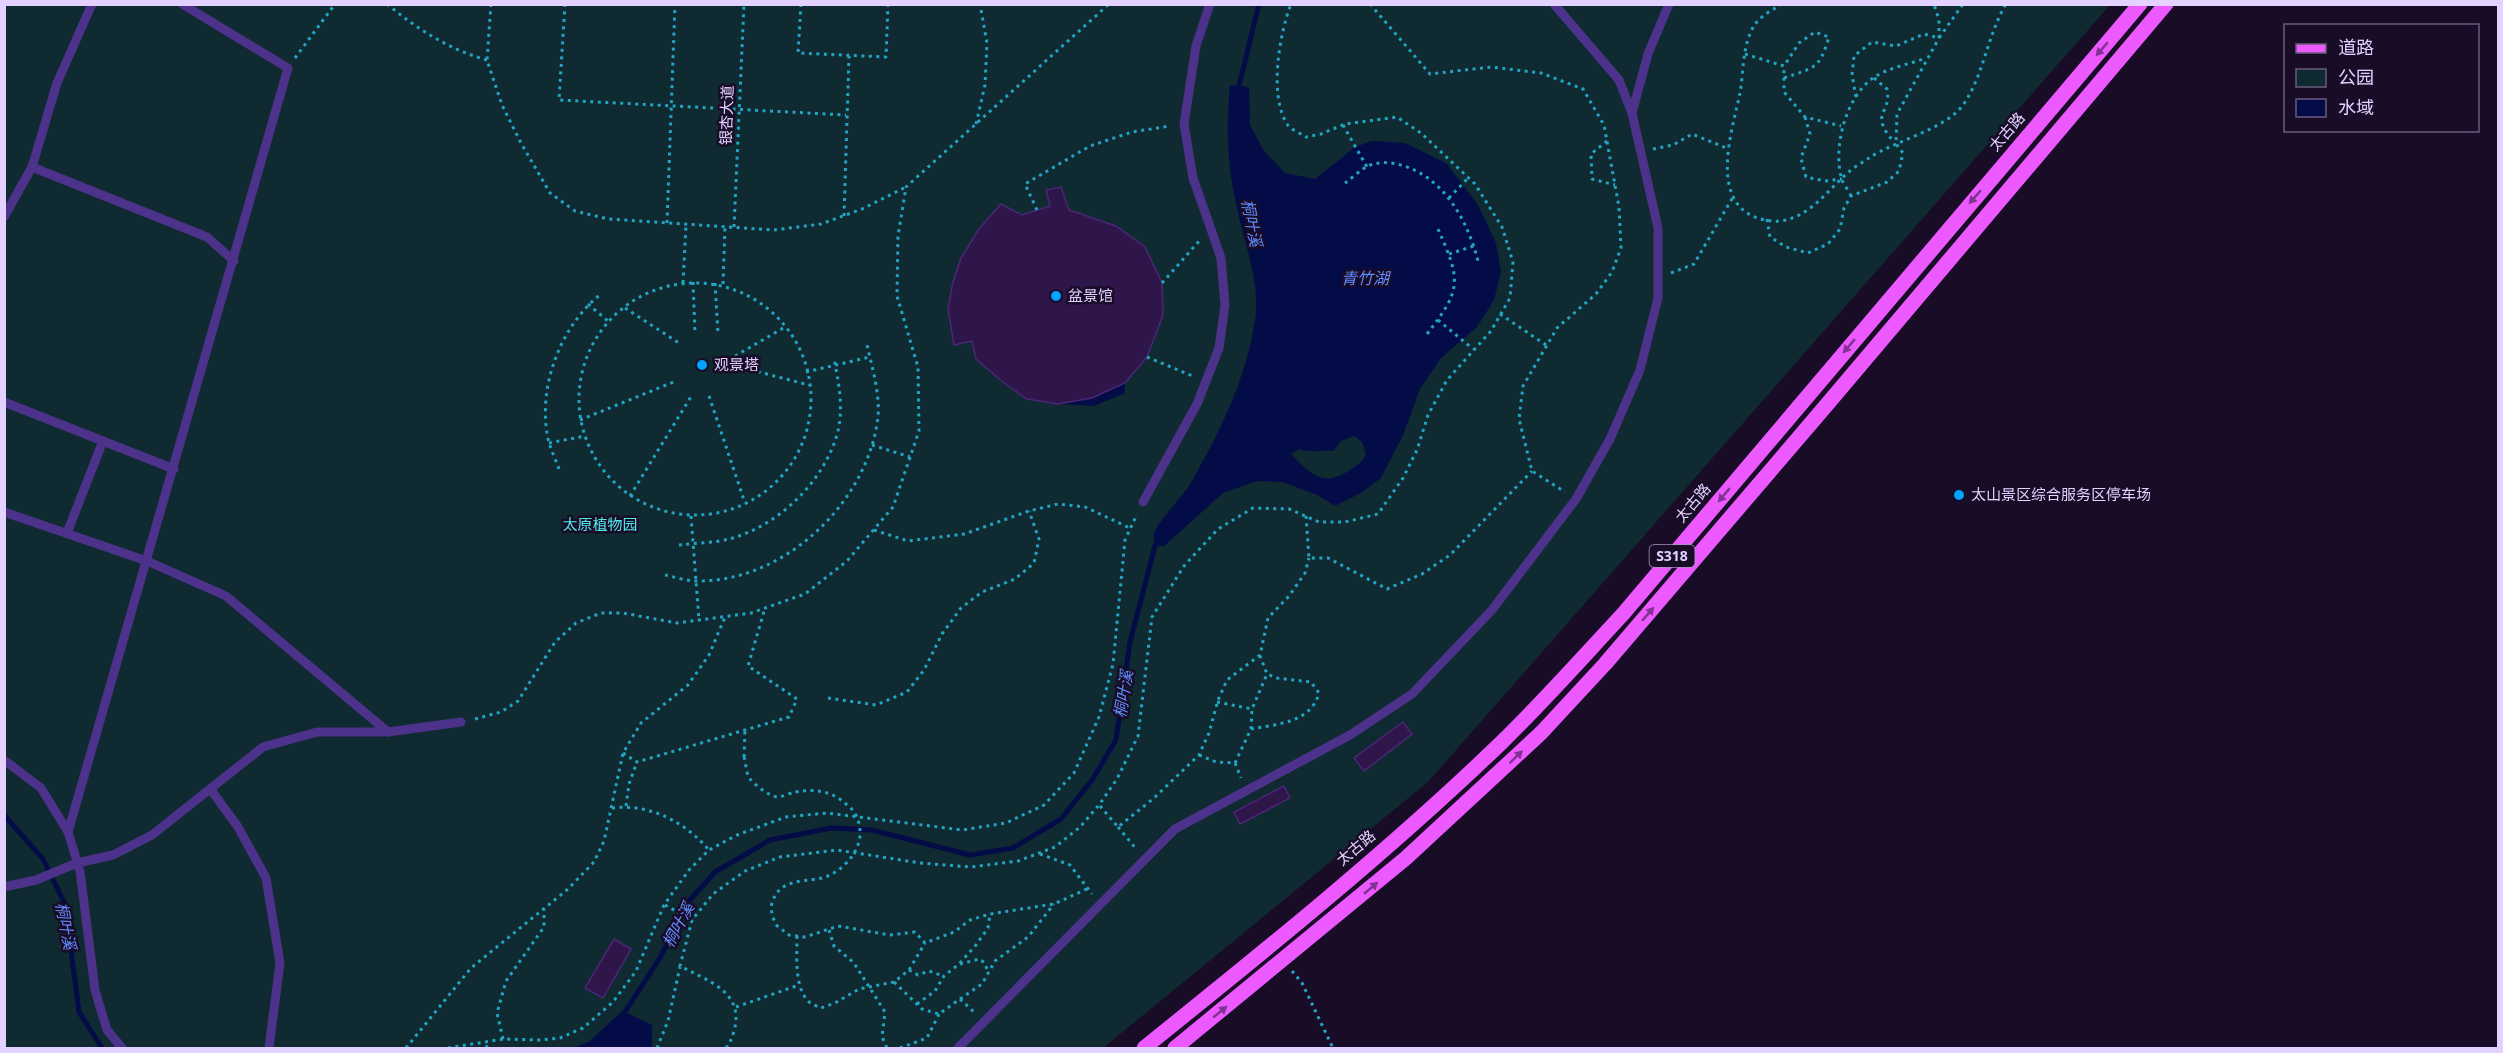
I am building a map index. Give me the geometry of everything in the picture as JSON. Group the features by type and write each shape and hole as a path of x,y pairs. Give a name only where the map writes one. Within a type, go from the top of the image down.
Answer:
{"main road":[{"name":"太古路","path":"1144,1048 1239,972 1396,838 1469,773 1550,694 1623,614 2140,4"},
{"name":"S318","path":"1175,1048 1406,858 1473,799 1549,724 1605,664 1817,417 2166,4"}],"lane":[{"path":"4,216 32,167 57,83 92,4"},
{"path":"68,832 288,68 182,4"},
{"path":"1143,502 1197,404 1219,348 1225,305 1221,258 1192,178 1184,124 1196,46 1210,4"},
{"path":"958,1048 1175,829 1350,735 1412,694 1492,610 1576,499 1610,439 1640,370 1659,298 1658,228 1632,113 1619,80 1554,4"},
{"path":"1632,113 1648,54 1669,4"},
{"path":"32,167 207,237 234,261"},
{"path":"4,402 174,469"},
{"path":"67,533 103,441"},
{"path":"4,512 147,561 226,596 387,732"},
{"path":"4,887 36,880 77,862 113,855 152,835 263,747 317,732 387,732 461,722"},
{"path":"4,760 41,788 68,832 77,862 95,990 107,1030 122,1048"},
{"path":"211,790 238,827 266,878 280,963 269,1048"}],"path":[{"path":"288,68 335,4"},
{"path":"387,4 406,21 461,53 487,60"},
{"path":"491,4 487,60 502,105 520,144 550,193 575,211 608,219 774,230 821,224 844,216 906,187 1109,4"},
{"path":"565,4 559,100 846,115"},
{"path":"667,223 675,4"},
{"name":"银杏大道","path":"734,227 744,4"},
{"path":"801,4 798,53 886,57 888,4"},
{"path":"975,126 985,84 987,43 980,4"},
{"path":"657,1048 668,1021 692,920 713,894 745,871 780,857 837,850 920,863 971,867 1018,861 1055,847 1080,827 1117,779 1138,736 1152,617 1184,566 1218,529 1253,508 1289,509 1319,522 1345,522 1378,514 1403,478 1417,450 1428,415 1447,380 1491,330 1510,298 1514,262 1502,227 1474,184 1421,133 1397,117 1343,125 1306,137 1288,126 1278,102 1278,64 1285,19 1291,4"},
{"path":"1370,4 1431,74 1491,67 1541,73 1583,89 1604,125 1619,207 1620,248 1612,272 1596,294 1557,328 1546,345 1523,387 1519,419 1532,471 1576,499"},
{"path":"1782,4 1757,22 1747,41 1727,172 1733,197 1740,208 1755,218 1781,221 1806,212 1850,170 1886,147 1916,137 1962,107 1974,87 2006,4"},
{"path":"1934,4 1939,20 1939,38"},
{"path":"1896,144 1897,114 1939,38 1963,4"},
{"path":"1784,78 1811,69 1822,60 1829,37 1815,32 1799,43 1784,66 1784,78 1784,92 1805,117 1810,134 1801,158 1806,177 1825,181 1842,179"},
{"path":"1856,97 1852,75 1854,56 1872,42 1896,46 1924,34 1939,38"},
{"path":"1745,54 1784,66"},
{"path":"844,216 849,56"},
{"path":"1851,196 1842,179 1841,126 1856,97 1874,78 1927,58"},
{"path":"1767,219 1770,237 1786,247 1808,254 1828,244 1840,229 1844,208 1851,196 1887,182 1899,171 1903,153 1884,130 1881,116 1889,95 1887,89 1874,78"},
{"path":"1805,117 1841,126"},
{"path":"1037,210 1025,184 1090,146 1132,132 1184,124"},
{"path":"1343,125 1367,167"},
{"path":"1640,148 1657,149 1673,146 1692,134 1729,149"},
{"path":"1607,141 1591,154 1592,179 1615,185"},
{"path":"1345,183 1367,167 1390,162 1412,168 1434,182 1449,198 1463,220 1478,261"},
{"path":"1449,198 1468,178"},
{"path":"461,722 501,712 518,700 555,642 576,623 601,613 623,613 678,623 751,613 805,594 847,561 874,530 893,507 919,432 918,367 897,296 898,236 906,187"},
{"path":"1658,278 1694,264 1733,197"},
{"path":"683,283 686,225"},
{"path":"723,284 725,227"},
{"path":"1162,282 1211,228"},
{"path":"1427,334 1448,308 1455,286 1449,254 1438,229"},
{"path":"1449,254 1474,246"},
{"path":"693,282 695,333"},
{"path":"693,282 723,284 757,301 786,327 804,360 811,398 805,436 787,470 759,497 725,513 691,516 649,508 617,488 593,458 579,420 579,383 591,347 609,322 646,294 693,282"},
{"path":"715,283 718,334"},
{"path":"559,469 549,443 546,392 570,327 588,304 601,294"},
{"path":"588,304 609,322"},
{"path":"626,308 679,343"},
{"path":"1500,314 1546,345"},
{"path":"1438,320 1473,349"},
{"path":"735,356 786,327"},
{"path":"665,575 696,581 726,578 759,567 796,548 829,520 854,488 872,445 878,415 875,377 867,345"},
{"path":"806,372 870,357"},
{"path":"1147,357 1206,382"},
{"path":"679,545 730,539 768,522 799,499 824,465 838,426 841,392 834,358"},
{"path":"736,366 809,385"},
{"path":"579,420 676,381"},
{"path":"630,496 692,395"},
{"path":"708,396 745,503"},
{"path":"549,443 585,436"},
{"path":"872,445 910,457"},
{"path":"1309,558 1328,558 1387,589 1422,574 1450,555 1532,471"},
{"path":"448,1048 502,1039 560,1038 583,1028 613,1002 636,971 664,905 689,870 709,850 737,835 786,817 827,813 962,830 1006,823 1044,805 1074,773 1099,717 1113,664 1125,540 1143,502"},
{"path":"874,530 908,541 964,534 1029,511 1058,504 1085,507 1131,528"},
{"path":"828,698 876,705 907,692 924,670 942,634 961,608 982,592 1015,579 1034,563 1039,539 1029,511"},
{"path":"691,516 699,620"},
{"path":"1246,791 1235,763 1251,729 1252,709 1267,674 1260,655 1268,618 1289,596 1305,573 1309,558 1306,516"},
{"path":"623,753 637,762 789,717 797,699 748,666 765,608"},
{"path":"405,1048 471,968 568,889 594,862 604,841 623,753 641,723 688,685 709,655 725,616"},
{"path":"1118,827 1154,798 1199,755 1227,680 1260,655"},
{"path":"1251,729 1297,719 1316,706 1319,693 1311,682 1277,678 1267,674"},
{"path":"1217,702 1252,709"},
{"path":"745,730 744,757 749,778 765,791 777,797 819,790 836,795 851,807 859,821 860,837 849,861 834,873 783,886 775,894 771,907 776,925 789,935 805,937 838,926 890,935 915,932 925,944"},
{"path":"1199,755 1216,762 1235,763"},
{"path":"626,806 629,784 637,762"},
{"path":"1099,805 1144,858"},
{"path":"612,808 626,806 655,812 681,825 709,850"},
{"path":"1039,854 1070,865 1089,888 1098,907"},
{"path":"797,936 800,985 808,1002 821,1008 859,989 894,982 909,970 925,944 954,932 970,920 990,914 1054,904 1089,888"},
{"path":"900,1048 927,1038 939,1014 982,984 995,962 1028,937 1054,904"},
{"path":"664,905 692,920"},
{"path":"502,1039 497,1013 506,981 544,927 544,909"},
{"path":"917,1004 935,991 944,976 959,964 988,928 990,914"},
{"path":"829,929 834,946 854,963 885,1012 882,1037 888,1048"},
{"path":"959,964 979,959 985,963 988,974"},
{"path":"1284,960 1302,983 1333,1048"},
{"path":"680,966 720,988 736,1007 737,1020 730,1044 726,1048"},
{"path":"909,970 918,975 929,971 944,976"},
{"path":"894,982 922,1009 939,1014"},
{"path":"736,1007 800,985"},
{"path":"960,999 983,1022"},
{"path":"486,1048 489,1042"}],"green space":[{"name":"太原植物园","path":"5,5 2110,5 1428,782 1103,1048 5,1048"}],"water":[{"name":"青竹湖","path":"1230,85 1249,87 1250,125 1264,151 1285,173 1315,179 1355,147 1372,141 1405,143 1446,163 1478,205 1496,243 1501,272 1494,300 1477,327 1441,358 1420,389 1403,435 1381,478 1361,493 1335,506 1317,495 1283,482 1257,481 1223,493 1164,546 1155,546 1156,528 1192,481 1231,403 1246,362 1255,320 1254,278 1231,177 1228,146","holes":["1354,436 1362,442 1366,454 1358,465 1332,478 1324,478 1311,473 1291,454 1300,449 1333,451 1341,441"]},
{"path":"1125,383 1125,393 1094,406 1058,404 1092,398"},
{"path":"625,1012 652,1025 652,1048 586,1048"}],"building":[{"name":"盆景馆","path":"1061,187 1069,210 1116,226 1145,247 1162,283 1163,315 1147,357 1125,383 1092,398 1058,404 1027,399 1004,383 976,359 972,341 954,345 948,309 953,282 961,258 979,229 1001,204 1022,215 1050,206 1046,190"},
{"path":"1403,722 1412,734 1364,771 1354,758"},
{"path":"1284,786 1290,798 1240,824 1234,812"},
{"path":"614,939 631,949 603,998 585,988"}],"waterway":[{"name":"桐叶溪","path":"1239,92 1259,4"},
{"name":"桐叶溪","path":"579,1048 590,1044 625,1012 661,956 688,902 715,872 770,840 831,828 872,830 970,855 1013,848 1061,819 1092,780 1116,740 1130,642 1155,546 1159,540"},
{"name":"桐叶溪","path":"4,815 43,859 65,904 79,1012 102,1048"}],"place":[{"name":"盆景馆","path":"1056,296"},
{"name":"观景塔","path":"702,365"},
{"name":"太山景区综合服务区停车场","path":"1959,495"}]}
